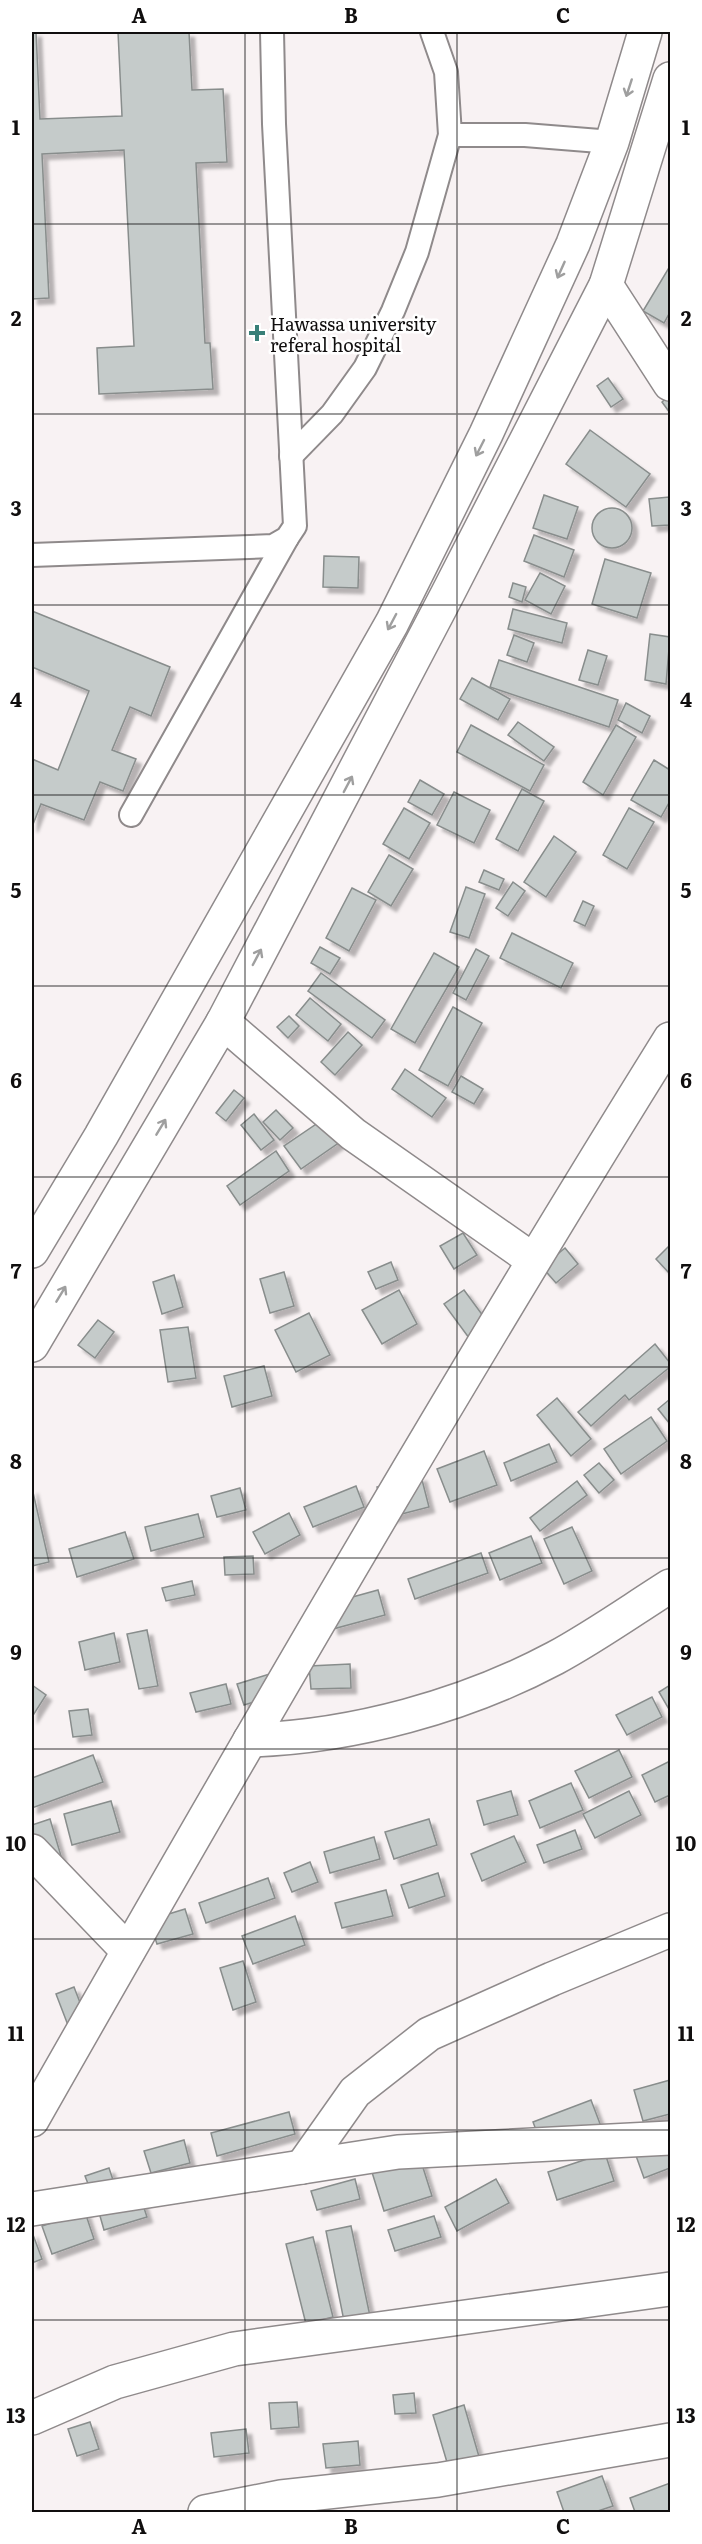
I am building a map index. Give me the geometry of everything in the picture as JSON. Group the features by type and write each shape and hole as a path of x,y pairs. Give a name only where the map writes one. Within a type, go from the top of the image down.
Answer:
{"street":[{"path":"32,1251 101,1136 392,623 486,434 573,244 612,142 645,32"},
{"path":"32,1345 223,1022 447,596 606,285 670,80"},
{"path":"606,285 670,384"},
{"path":"223,1022 354,1134 532,1260"},
{"path":"32,2120 250,1740 532,1260 670,1039"},
{"path":"250,1740 289,1739 422,1714 496,1686 555,1658 670,1586"},
{"path":"32,1851 128,1951"},
{"path":"302,2167 356,2092 429,2034 670,1930"},
{"path":"32,2209 398,2152 670,2138"},
{"path":"32,2418 116,2382 234,2349 670,2289"},
{"path":"205,2512 281,2498 438,2480 670,2440"}],"lane":[{"path":"131,815 294,526 274,124 272,32"},
{"path":"291,456 332,414 365,368 389,321 417,252 450,135 446,72 432,32"},
{"path":"450,135 525,135 612,142"},
{"path":"32,555 273,546 287,538"}],"building":[{"path":"32,32 36,32 40,119 122,116 118,32 189,32 192,90 223,89 227,162 196,163 205,343 210,343 213,389 99,394 97,348 134,346 124,150 42,154 49,298 32,299"},
{"path":"670,266 670,312 664,323 643,311"},
{"path":"608,378 623,399 611,407 597,386"},
{"path":"670,395 670,413 662,402"},
{"path":"590,430 650,474 626,507 566,464"},
{"path":"544,495 578,507 567,539 533,528"},
{"path":"669,497 670,525 652,526 649,499"},
{"path":"612,508 626,514 632,528 626,542 612,548 598,542 592,528 598,514"},
{"path":"534,535 574,550 564,577 524,561"},
{"path":"324,556 359,557 358,588 323,587"},
{"path":"605,559 651,573 637,618 592,604"},
{"path":"540,573 565,586 551,614 525,600"},
{"path":"513,583 526,587 522,602 509,597"},
{"path":"513,609 567,623 562,643 508,629"},
{"path":"32,611 170,667 151,716 130,707 112,750 136,759 123,791 100,782 84,820 41,804 32,827 32,759 58,770 89,691 32,667"},
{"path":"650,634 670,637 666,684 645,680"},
{"path":"514,635 534,643 527,662 507,655"},
{"path":"588,650 607,656 598,685 579,680"},
{"path":"499,660 618,700 609,727 490,687"},
{"path":"472,678 510,699 498,720 460,699"},
{"path":"626,703 650,716 642,733 618,720"},
{"path":"518,722 554,747 544,761 508,735"},
{"path":"471,725 544,765 530,791 457,752"},
{"path":"616,725 636,737 603,795 583,782"},
{"path":"654,760 670,770 670,801 661,817 631,800"},
{"path":"420,780 444,794 432,815 408,802"},
{"path":"522,789 544,801 518,851 496,839"},
{"path":"454,792 490,810 474,843 437,825"},
{"path":"404,808 430,823 409,859 383,844"},
{"path":"629,808 654,822 627,869 603,855"},
{"path":"554,836 576,852 546,897 524,882"},
{"path":"389,855 413,869 391,906 368,892"},
{"path":"484,870 504,879 499,890 479,882"},
{"path":"513,882 525,891 508,916 496,908"},
{"path":"466,887 485,894 469,938 450,932"},
{"path":"352,888 376,900 349,951 326,938"},
{"path":"583,901 594,906 585,926 574,921"},
{"path":"512,933 573,963 561,988 500,958"},
{"path":"320,947 340,958 330,974 311,963"},
{"path":"476,949 489,956 466,1000 453,993"},
{"path":"434,953 459,967 415,1043 391,1029"},
{"path":"321,973 385,1020 372,1038 308,991"},
{"path":"310,998 341,1024 328,1041 296,1015"},
{"path":"453,1007 482,1023 448,1086 419,1070"},
{"path":"289,1016 299,1026 288,1038 277,1027"},
{"path":"348,1032 362,1045 335,1075 321,1062"},
{"path":"405,1069 446,1098 432,1117 392,1089"},
{"path":"461,1076 483,1089 474,1104 452,1092"},
{"path":"234,1090 244,1098 226,1121 216,1113"},
{"path":"276,1110 293,1128 280,1140 263,1122"},
{"path":"334,1112 350,1135 301,1169 284,1146"},
{"path":"254,1114 274,1140 261,1150 241,1125"},
{"path":"276,1151 289,1171 240,1205 227,1186"},
{"path":"463,1233 477,1255 454,1269 440,1246"},
{"path":"670,1245 670,1274 656,1259"},
{"path":"565,1248 578,1264 556,1283 542,1267"},
{"path":"391,1262 398,1280 376,1289 368,1272"},
{"path":"284,1272 294,1306 270,1313 260,1279"},
{"path":"174,1275 183,1307 162,1314 153,1282"},
{"path":"399,1290 417,1324 382,1344 362,1310"},
{"path":"464,1290 492,1328 472,1342 444,1304"},
{"path":"309,1313 330,1355 296,1372 275,1330"},
{"path":"98,1320 114,1332 95,1358 78,1345"},
{"path":"188,1327 196,1378 168,1382 160,1330"},
{"path":"655,1344 670,1363 670,1367 629,1400 625,1395 591,1426 578,1412"},
{"path":"264,1366 272,1396 232,1407 224,1376"},
{"path":"557,1398 591,1439 571,1456 537,1415"},
{"path":"670,1399 670,1424 658,1409"},
{"path":"651,1417 667,1441 621,1474 604,1449"},
{"path":"549,1444 557,1462 511,1481 504,1463"},
{"path":"484,1451 497,1485 450,1502 437,1469"},
{"path":"599,1463 614,1480 599,1493 584,1475"},
{"path":"421,1476 429,1507 386,1518 377,1487"},
{"path":"577,1481 587,1495 540,1531 530,1518"},
{"path":"356,1486 364,1507 313,1527 304,1507"},
{"path":"32,1488 49,1562 32,1566"},
{"path":"240,1488 246,1510 217,1517 211,1496"},
{"path":"289,1513 300,1535 265,1554 253,1532"},
{"path":"198,1514 204,1537 151,1551 145,1527"},
{"path":"572,1527 592,1571 564,1584 544,1539"},
{"path":"125,1532 134,1559 77,1577 69,1549"},
{"path":"531,1536 542,1563 500,1580 489,1553"},
{"path":"481,1553 488,1573 415,1599 408,1579"},
{"path":"253,1556 254,1574 225,1575 224,1557"},
{"path":"192,1581 195,1595 166,1601 162,1588"},
{"path":"378,1590 385,1615 333,1629 327,1604"},
{"path":"147,1630 158,1686 139,1689 127,1634"},
{"path":"114,1633 120,1662 85,1670 79,1642"},
{"path":"350,1664 351,1688 311,1689 309,1666"},
{"path":"273,1673 279,1694 244,1705 237,1684"},
{"path":"226,1684 231,1704 196,1712 190,1693"},
{"path":"32,1685 46,1695 32,1717"},
{"path":"670,1685 670,1711 659,1692"},
{"path":"652,1697 662,1717 627,1735 616,1715"},
{"path":"88,1709 92,1735 73,1737 69,1711"},
{"path":"619,1750 632,1777 589,1798 575,1771"},
{"path":"93,1755 103,1782 32,1808 32,1778"},
{"path":"670,1761 670,1795 655,1802 642,1775"},
{"path":"571,1783 583,1810 540,1828 529,1801"},
{"path":"511,1791 518,1815 484,1825 477,1801"},
{"path":"629,1791 641,1815 595,1838 583,1814"},
{"path":"111,1801 120,1832 72,1845 64,1814"},
{"path":"50,1819 61,1856 32,1865 32,1825"},
{"path":"429,1819 437,1845 394,1859 385,1832"},
{"path":"575,1830 582,1849 544,1863 537,1845"},
{"path":"514,1836 526,1862 482,1881 471,1854"},
{"path":"374,1837 380,1859 330,1873 324,1852"},
{"path":"310,1862 318,1882 292,1892 284,1873"},
{"path":"438,1873 445,1896 409,1908 401,1885"},
{"path":"268,1878 275,1898 206,1923 199,1903"},
{"path":"386,1890 393,1916 342,1928 335,1903"},
{"path":"185,1909 193,1934 157,1944 149,1920"},
{"path":"295,1916 305,1945 253,1964 242,1936"},
{"path":"243,1961 256,2002 233,2010 220,1968"},
{"path":"74,1987 89,2026 71,2033 56,1994"},
{"path":"670,2080 670,2114 643,2121 634,2090"},
{"path":"591,2100 602,2129 544,2151 533,2122"},
{"path":"289,2112 295,2134 217,2156 211,2133"},
{"path":"670,2139 670,2168 644,2178 635,2153"},
{"path":"184,2140 190,2163 151,2173 144,2151"},
{"path":"605,2153 614,2181 557,2200 548,2172"},
{"path":"419,2155 432,2196 384,2211 371,2169"},
{"path":"109,2168 115,2186 92,2194 85,2176"},
{"path":"355,2179 360,2199 317,2210 311,2191"},
{"path":"496,2179 509,2203 457,2231 445,2207"},
{"path":"138,2190 147,2217 104,2230 96,2202"},
{"path":"85,2212 94,2239 52,2254 42,2226"},
{"path":"434,2216 441,2237 395,2251 388,2230"},
{"path":"351,2226 371,2321 345,2326 326,2231"},
{"path":"32,2232 42,2259 32,2263"},
{"path":"313,2237 333,2317 306,2324 286,2244"},
{"path":"414,2393 416,2413 395,2414 393,2395"},
{"path":"297,2402 299,2427 271,2429 269,2403"},
{"path":"464,2405 480,2460 449,2469 433,2415"},
{"path":"90,2422 99,2449 77,2456 68,2429"},
{"path":"246,2429 249,2453 214,2457 211,2433"},
{"path":"358,2441 360,2465 326,2468 323,2444"},
{"path":"602,2476 613,2506 595,2512 564,2512 557,2492"},
{"path":"670,2483 670,2512 635,2512 630,2498"}],"place":[{"name":"Hawassa university referal hospital","path":"257,333"}]}
